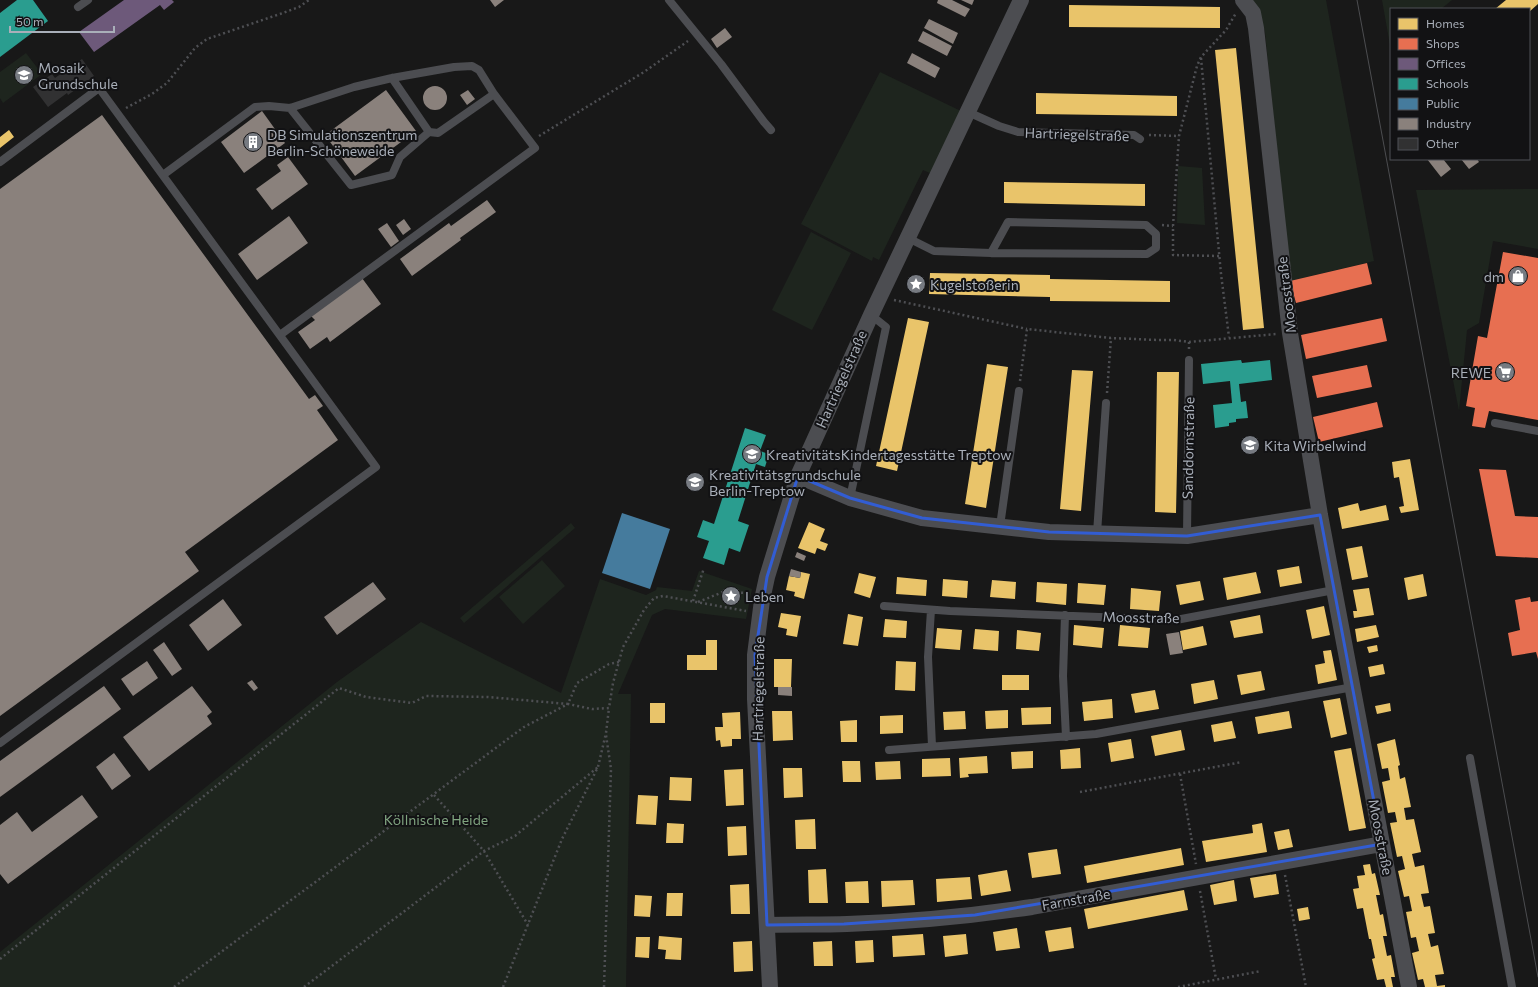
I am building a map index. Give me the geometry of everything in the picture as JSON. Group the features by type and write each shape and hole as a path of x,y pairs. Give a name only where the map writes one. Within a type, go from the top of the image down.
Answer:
{"street":[{"name":"Hartriegelstraße","path":"770,987 755,700 755,656 760,614 767,577 798,476 871,315 1020,0"},
{"name":"Moosstraße","path":"1244,0 1253,13 1256,28 1290,333 1320,515 1409,987"},
{"path":"798,476 850,498 922,518 1049,532 1187,536 1320,515"},
{"name":"Farnstraße","path":"767,925 903,922 975,915 1032,907 1382,844"}],"lane":[{"path":"78,7 88,0"},
{"path":"669,0 721,64 771,130"},
{"path":"163,175 255,107 269,106 290,108 354,87 392,78 454,67 472,66 479,70 494,94 535,148 280,335"},
{"path":"392,78 429,132"},
{"path":"0,162 99,88 376,467 0,743"},
{"path":"290,108 351,185 392,175 400,157 429,132 438,133 494,94"},
{"name":"Hartriegelstraße","path":"968,112 999,126 1018,132 1137,137"},
{"path":"908,238 934,251 991,253 1147,254 1156,248 1156,234 1146,225 1008,222 991,253"},
{"name":"Hartriegelstraße","path":"850,498 886,327 871,315"},
{"name":"Sanddornstraße","path":"1187,536 1189,360"},
{"path":"1000,526 1019,391"},
{"path":"1097,533 1106,403"},
{"path":"1496,424 1538,431"},
{"name":"Moosstraße","path":"884,606 930,610 1176,620 1334,590"},
{"path":"930,610 928,658 932,746"},
{"path":"1065,615 1063,676 1066,737"},
{"path":"889,750 1096,734 1353,687"},
{"path":"1470,758 1512,987"}],"path":[{"path":"117,112 152,94 167,83 195,48 207,39 280,14 309,0"},
{"path":"1219,256 1173,255 1173,226 1179,136 1196,66 1201,57 1226,30 1244,0"},
{"path":"530,142 550,128 644,72 697,34"},
{"path":"1201,57 1219,256 1229,337"},
{"path":"1137,137 1179,136"},
{"path":"880,296 1026,329 1111,338 1174,340 1189,342 1229,337 1290,333"},
{"path":"1019,391 1026,329"},
{"path":"1106,403 1111,338"},
{"path":"693,601 704,568"},
{"path":"698,602 723,592 748,594 754,591"},
{"path":"503,987 562,839 598,767 606,733 613,683 623,647 644,610 654,598 663,596 760,614"},
{"path":"174,987 524,727 568,704 577,683 608,664 619,662"},
{"path":"0,959 339,688 366,697 412,703 426,696 488,697 568,704 592,709 609,708"},
{"path":"604,987 611,769 606,733"},
{"path":"1080,792 1242,762"},
{"path":"304,987 484,850 515,836 598,767"},
{"path":"1180,774 1216,979"},
{"path":"434,795 484,850 528,926"},
{"path":"1283,861 1306,987"},
{"path":"1178,987 1261,970"}],"highlighted area":[{"path":"798,476 850,498 922,518 1049,532 1187,536 1320,515 1382,844 975,915 844,924 767,925 755,655 767,577"}],"green space":[{"path":"1252,0 1326,0 1374,261 1290,281 1265,32 1257,7"},
{"path":"1382,0 1452,0 1442,8 1390,8 1390,45"},
{"path":"26,53 42,74 3,103 0,98 0,72"},
{"path":"880,72 963,112 932,174 923,170 879,260 873,257 872,261 801,224"},
{"path":"1178,166 1202,168 1205,225 1177,223"},
{"path":"1538,189 1538,249 1493,241 1479,323 1467,330 1459,411 1416,190"},
{"path":"811,232 851,253 812,330 772,310"},
{"path":"571,523 575,528 464,623 460,618"},
{"path":"542,560 565,586 523,624 499,597"},
{"name":"Köllnische Heide","path":"699,571 752,589 746,619 665,609 652,615 618,694 631,694 626,987 0,987 0,952 337,682 421,622 561,693 600,579 646,595 656,590 657,587 692,591"}],"building: Homes":[{"path":"1506,0 1538,0 1538,4 1530,11 1530,8 1496,8"},
{"path":"1069,5 1220,7 1220,28 1069,27"},
{"path":"1236,48 1264,328 1243,330 1215,50"},
{"path":"1036,93 1177,96 1177,116 1036,114"},
{"path":"9,130 14,137 0,148 0,137"},
{"path":"1004,182 1145,184 1145,206 1004,203"},
{"path":"930,273 1050,275 1050,279 1170,281 1170,302 1050,301 1050,297 929,294"},
{"path":"908,318 929,322 897,471 876,466"},
{"path":"987,364 1008,367 986,508 965,504"},
{"path":"1072,370 1093,371 1081,511 1060,509"},
{"path":"1157,372 1179,372 1176,513 1155,512"},
{"path":"1410,459 1419,510 1401,513 1399,507 1404,506 1399,477 1394,478 1392,462"},
{"path":"1358,503 1360,511 1386,505 1389,520 1342,529 1338,508"},
{"path":"809,522 825,529 820,541 828,544 825,551 817,548 815,554 798,548"},
{"path":"1362,546 1368,577 1352,580 1346,549"},
{"path":"1299,566 1302,583 1280,587 1277,570"},
{"path":"801,572 810,574 804,599 794,596 795,592 786,590 789,576 800,578"},
{"path":"1256,572 1261,593 1227,600 1223,578"},
{"path":"859,573 876,577 870,598 854,593"},
{"path":"1423,574 1427,596 1408,600 1404,578"},
{"path":"897,577 927,580 926,596 896,594"},
{"path":"943,579 968,581 967,598 942,596"},
{"path":"992,580 1016,582 1015,599 990,597"},
{"path":"1200,581 1204,600 1180,605 1176,585"},
{"path":"1037,582 1067,584 1066,605 1036,602"},
{"path":"1078,583 1106,585 1104,605 1077,603"},
{"path":"1131,588 1161,591 1159,611 1130,609"},
{"path":"1369,588 1374,615 1354,618 1353,611 1357,611 1353,590"},
{"path":"1324,606 1330,635 1312,639 1306,610"},
{"path":"781,613 801,616 797,637 786,635 787,629 778,627"},
{"path":"848,614 863,617 858,646 843,644"},
{"path":"1260,615 1263,633 1234,638 1230,621"},
{"path":"885,619 907,621 906,638 883,637"},
{"path":"1074,625 1104,628 1102,648 1073,645"},
{"path":"1120,625 1150,628 1148,648 1118,646"},
{"path":"1376,625 1379,637 1357,642 1355,629"},
{"path":"1203,626 1207,645 1183,650 1180,631"},
{"path":"937,628 962,630 960,650 935,648"},
{"path":"975,629 999,631 998,651 973,649"},
{"path":"1017,630 1041,633 1039,651 1016,649"},
{"path":"706,640 717,640 717,670 687,670 687,655 706,655"},
{"path":"1377,645 1378,651 1369,653 1367,647"},
{"path":"1331,650 1337,680 1318,684 1315,665 1325,663 1323,651"},
{"path":"774,659 792,659 791,687 774,687"},
{"path":"896,661 916,662 915,691 895,690"},
{"path":"1383,664 1385,674 1370,677 1368,667"},
{"path":"1261,671 1265,690 1241,695 1237,675"},
{"path":"1002,675 1029,675 1029,690 1002,690"},
{"path":"1214,680 1218,699 1194,704 1191,684"},
{"path":"1155,690 1159,709 1135,713 1131,694"},
{"path":"1340,698 1347,734 1331,738 1323,701"},
{"path":"1112,699 1113,718 1084,721 1082,702"},
{"path":"650,703 665,703 665,723 650,723"},
{"path":"1390,703 1391,711 1377,714 1375,706"},
{"path":"1051,707 1051,724 1022,725 1021,708"},
{"path":"1008,710 1008,728 986,729 985,711"},
{"path":"772,711 792,711 793,740 773,741"},
{"path":"965,711 966,729 944,730 943,712"},
{"path":"1289,711 1292,728 1258,734 1255,717"},
{"path":"740,712 741,739 732,739 732,746 721,747 720,740 716,741 715,727 723,727 722,713"},
{"path":"903,715 903,733 880,734 880,716"},
{"path":"857,720 857,742 841,742 840,721"},
{"path":"1232,721 1236,738 1214,742 1211,725"},
{"path":"1181,730 1185,750 1155,756 1151,736"},
{"path":"1131,739 1134,758 1111,762 1108,743"},
{"path":"1395,739 1400,765 1398,766 1400,779 1405,777 1411,807 1404,808 1406,820 1414,819 1421,852 1412,854 1415,867 1424,865 1429,893 1421,894 1424,907 1430,906 1435,933 1428,934 1431,947 1438,945 1444,974 1435,975 1437,986 1445,985 1445,987 1425,987 1423,979 1418,980 1412,953 1419,951 1416,937 1411,938 1406,912 1412,911 1409,896 1404,897 1398,871 1405,869 1402,856 1397,857 1390,823 1397,822 1395,812 1388,813 1382,782 1390,780 1388,768 1382,769 1377,744"},
{"path":"1080,748 1081,768 1061,769 1060,750"},
{"path":"1351,748 1366,828 1349,831 1334,751"},
{"path":"1033,751 1033,768 1012,769 1011,752"},
{"path":"987,756 988,773 968,774 969,777 960,778 959,758"},
{"path":"950,758 951,776 922,777 922,759"},
{"path":"842,761 860,761 861,782 843,782"},
{"path":"900,761 901,779 876,780 875,762"},
{"path":"783,768 802,768 803,797 784,798"},
{"path":"743,769 744,805 726,806 724,770"},
{"path":"670,777 692,778 691,801 669,800"},
{"path":"638,795 658,796 656,825 636,824"},
{"path":"815,819 816,849 796,849 795,820"},
{"path":"667,823 684,824 683,843 666,843"},
{"path":"1262,823 1267,852 1206,862 1202,841 1253,833 1252,825"},
{"path":"746,826 747,855 728,856 727,827"},
{"path":"1289,829 1293,847 1278,850 1274,832"},
{"path":"1181,848 1184,865 1087,883 1084,866"},
{"path":"1057,849 1061,874 1032,878 1028,853"},
{"path":"1370,864 1372,874 1375,873 1380,895 1376,895 1380,915 1383,914 1387,936 1383,936 1387,956 1391,955 1395,977 1391,977 1393,987 1386,987 1384,979 1377,980 1372,959 1375,958 1371,939 1369,939 1363,908 1357,909 1353,889 1359,888 1357,876 1365,875 1363,865"},
{"path":"826,869 828,903 809,903 808,870"},
{"path":"1007,870 1011,891 981,896 978,875"},
{"path":"1276,874 1279,894 1254,898 1250,878"},
{"path":"970,877 972,899 937,902 936,879"},
{"path":"913,880 915,905 882,907 881,881"},
{"path":"1234,880 1237,901 1214,905 1210,885"},
{"path":"868,881 869,903 846,903 845,882"},
{"path":"749,884 750,914 731,914 730,885"},
{"path":"1184,890 1188,910 1088,929 1084,909"},
{"path":"667,893 683,893 682,916 666,916"},
{"path":"635,895 652,896 650,917 634,916"},
{"path":"1308,907 1310,919 1299,921 1297,909"},
{"path":"1071,927 1074,948 1049,952 1045,931"},
{"path":"1017,928 1020,948 996,951 993,932"},
{"path":"923,934 925,955 893,957 892,936"},
{"path":"966,934 968,954 945,957 943,936"},
{"path":"659,936 682,938 681,960 665,959 666,950 658,949"},
{"path":"636,937 650,937 649,958 635,957"},
{"path":"873,940 874,962 856,963 855,941"},
{"path":"752,941 753,971 734,972 733,942"},
{"path":"832,941 833,966 814,966 813,942"}],"building: Shops":[{"name":"REWE","path":"1503,252 1538,258 1538,420 1489,411 1485,428 1472,426 1475,408 1466,406 1478,336 1487,338"},
{"path":"1367,263 1372,284 1296,303 1290,281"},
{"path":"1382,318 1387,341 1306,359 1301,335"},
{"path":"1367,365 1372,387 1317,398 1312,376"},
{"path":"1377,402 1383,427 1319,442 1313,417"},
{"path":"1479,469 1506,470 1515,516 1538,517 1538,558 1496,556"},
{"path":"1530,597 1531,602 1538,601 1538,659 1536,652 1512,656 1508,633 1520,630 1515,600"}],"building: Offices":[{"path":"124,0 172,0 174,2 164,10 160,5 94,52 79,32"}],"building: Schools":[{"path":"17,0 33,0 48,21 0,57 0,13"},
{"path":"1241,360 1242,363 1270,360 1272,380 1239,384 1241,402 1246,401 1248,418 1236,419 1236,422 1229,423 1229,426 1215,428 1213,405 1232,403 1230,381 1203,384 1201,364"},
{"path":"745,428 766,435 760,451 769,454 765,467 756,464 738,521 749,525 740,552 729,548 724,565 703,558 709,541 697,537 703,520 714,524"}],"building: Public":[{"path":"622,513 670,529 650,589 602,573"}],"building: Industry":[{"path":"490,0 504,0 495,7"},
{"path":"938,0 952,0 970,9 965,17 937,3"},
{"path":"961,0 974,0 972,5"},
{"path":"929,19 958,33 953,44 924,28"},
{"path":"725,28 732,37 717,48 711,39"},
{"path":"923,31 952,46 947,56 918,41"},
{"path":"912,53 940,68 935,78 907,63"},
{"path":"435,86 444,89 447,98 444,107 435,110 426,107 423,98 426,89"},
{"path":"386,90 416,131 355,176 325,135"},
{"path":"468,90 475,99 467,105 460,95"},
{"name":"DB Simulationszentrum Berlin-Schöneweide","path":"262,111 285,143 244,173 221,142"},
{"path":"102,115 309,399 315,395 323,406 317,410 338,440 185,552 199,571 0,716 0,189"},
{"path":"288,157 308,184 272,210 256,189 281,171 277,165"},
{"path":"1428,160 1444,160 1451,169 1441,177"},
{"path":"1462,160 1478,160 1479,162 1469,169"},
{"path":"487,200 496,212 412,276 400,259 449,223 451,226"},
{"path":"289,216 308,243 257,280 238,254"},
{"path":"404,219 411,229 403,235 396,225"},
{"path":"387,223 399,241 391,247 378,229"},
{"path":"362,278 381,304 330,342 327,337 310,349 298,332 315,320 311,316"},
{"path":"797,552 806,556 804,561 795,557"},
{"path":"791,569 801,572 800,578 789,576"},
{"path":"373,582 386,599 337,635 324,617"},
{"path":"223,599 242,625 208,651 189,625"},
{"path":"1179,632 1183,653 1170,655 1166,634"},
{"path":"164,642 182,669 172,676 153,650"},
{"path":"147,661 158,678 133,696 121,679"},
{"path":"252,680 258,688 254,691 247,683"},
{"path":"104,686 121,709 0,797 0,761"},
{"path":"192,686 212,712 207,716 212,724 149,771 123,737"},
{"path":"778,687 792,687 792,696 778,695"},
{"path":"114,753 131,776 112,790 96,767"},
{"path":"82,795 98,817 8,884 0,874 0,825 17,812 32,832"}],"building: Other":[{"path":"82,59 94,76 68,95 67,93 48,107 33,87 52,74 55,78"}],"tram line":[{"path":"1357,0 1538,977"}],"place":[{"name":"Mosaik Grundschule","path":"24,75"},
{"name":"DB Simulationszentrum Berlin-Schöneweide","path":"253,142"},
{"name":"dm","path":"1518,276"},
{"name":"Kugelstoßerin","path":"916,284"},
{"name":"REWE","path":"1505,372"},
{"name":"Kita Wirbelwind","path":"1250,445"},
{"name":"KreativitätsKindertagesstätte Treptow","path":"752,454"},
{"name":"Kreativitätsgrundschule Berlin-Treptow","path":"695,482"},
{"name":"Leben","path":"731,596"}]}
